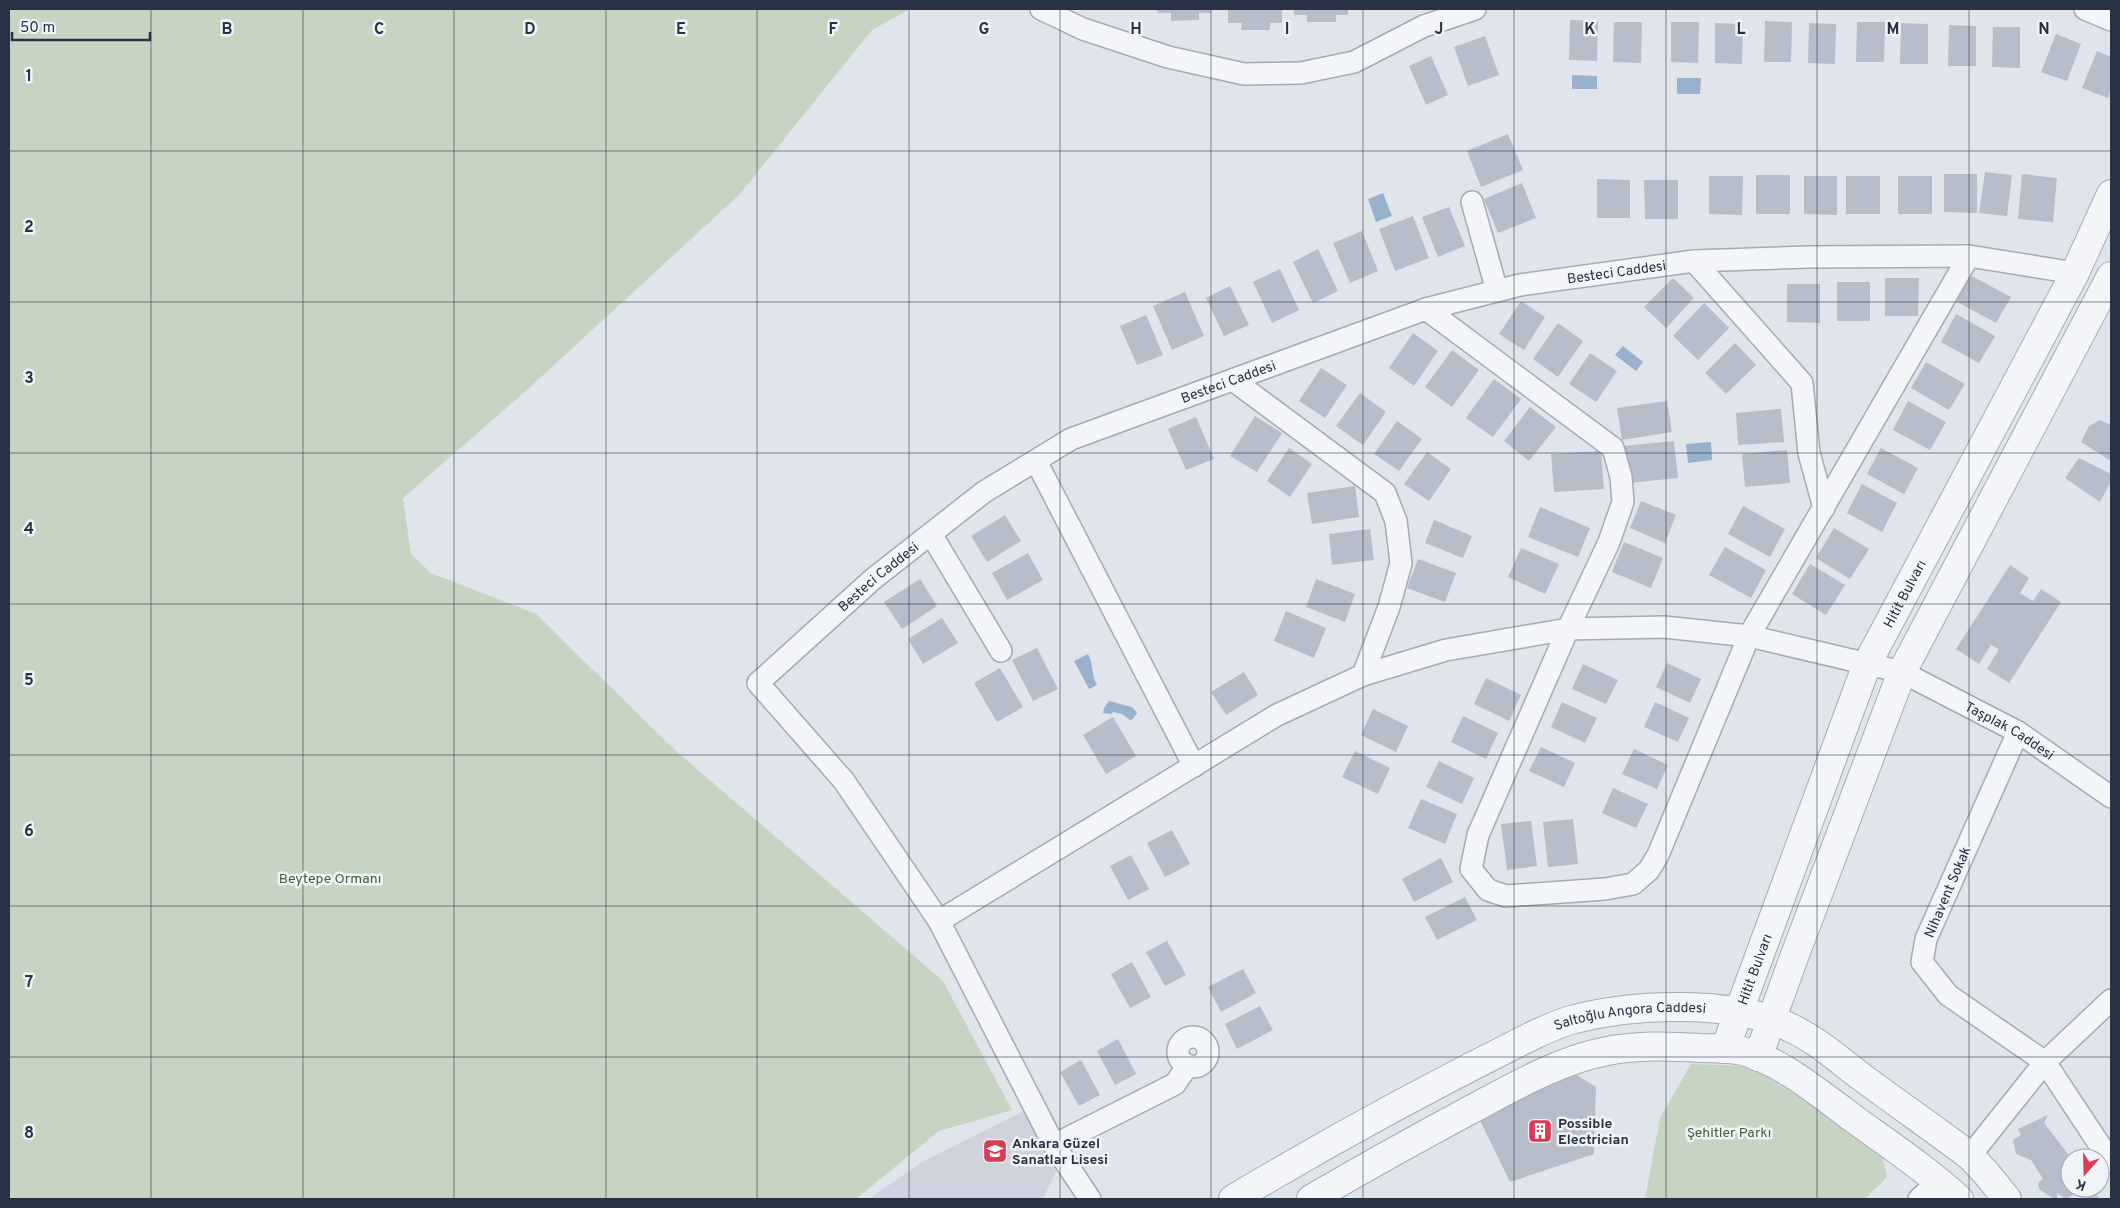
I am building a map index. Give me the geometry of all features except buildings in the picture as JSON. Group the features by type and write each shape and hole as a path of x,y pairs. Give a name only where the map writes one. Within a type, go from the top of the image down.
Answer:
{"street":[{"path":"1041,9 1083,29 1168,57 1244,74 1301,73 1354,62 1424,26 1474,9"},
{"path":"2085,9 2111,20"},
{"name":"Hitit Bulvarı","path":"1725,1049 1867,664 2075,273 2111,194"},
{"path":"1472,202 1497,291"},
{"path":"1426,309 1613,448 1622,477 1623,502 1609,542 1568,628 1478,836 1471,869 1488,890 1506,896 1605,889 1633,884 1649,870 1658,855 1749,636 1969,256"},
{"name":"Besteci Caddesi","path":"939,921 844,782 758,683 873,579 984,492 1071,439 1426,309 1520,285 1694,261 1808,257 1969,256 2075,273"},
{"path":"1694,261 1802,383 1809,453 1824,508"},
{"path":"1758,1057 1902,672 2110,282 2075,273"},
{"path":"1234,380 1385,493 1396,521 1401,563 1389,607 1363,675"},
{"path":"1036,460 1194,766"},
{"path":"931,534 1001,651"},
{"name":"Taşplak Caddesi","path":"939,921 1277,715 1363,675 1446,650 1568,628 1664,627 1749,636 1902,672 2018,732 2111,797"},
{"name":"Nihavent Sokak","path":"2018,732 1926,939 1922,962 1948,995 2045,1062"},
{"path":"939,921 1054,1145 1090,1199"},
{"path":"1918,1199 1970,1156 2045,1062 2111,1000"},
{"name":"Saltoğlu Angora Caddesi","path":"1233,1199 1292,1164 1482,1061 1559,1024 1602,1013 1699,1008 1739,1011 1771,1019 1793,1028 1822,1047 1970,1156 2007,1199"},
{"name":"Saltoğlu Angora Caddesi","path":"1311,1199 1387,1154 1482,1103 1570,1062 1606,1051 1641,1046 1725,1049 1743,1051 1758,1057 1784,1070 1821,1094 1939,1181 1959,1199"},
{"path":"2045,1062 2111,1162"},
{"path":"1054,1145 1175,1084 1188,1066"}],"shaded area":[{"name":"Ankara Güzel Sanatlar Lisesi","path":"1026,1110 1056,1172 1043,1199 869,1199 922,1162"}],"green space":[{"name":"Beytepe Ormanı","path":"9,9 910,9 872,30 739,195 528,389 403,498 411,554 431,573 536,614 676,751 943,981 1012,1110 939,1131 856,1199 9,1199"},
{"name":"Şehitler Parkı","path":"1691,1064 1750,1066 1881,1149 1887,1177 1865,1199 1645,1199 1660,1118"}],"water":[{"path":"1572,75 1597,76 1597,89 1572,89"},
{"path":"1677,78 1701,78 1700,94 1677,94"},
{"path":"1383,193 1392,216 1376,222 1368,199"},
{"path":"1623,346 1643,362 1636,371 1615,355"},
{"path":"1711,442 1712,460 1688,463 1686,444"},
{"path":"1088,654 1097,685 1089,689 1074,661"},
{"path":"1109,701 1132,707 1137,713 1130,720 1122,714 1113,712 1111,714 1103,713"}],"place":[{"name":"Possible Electrician","path":"1540,1131"},
{"name":"Ankara Güzel Sanatlar Lisesi","path":"995,1151"}]}
